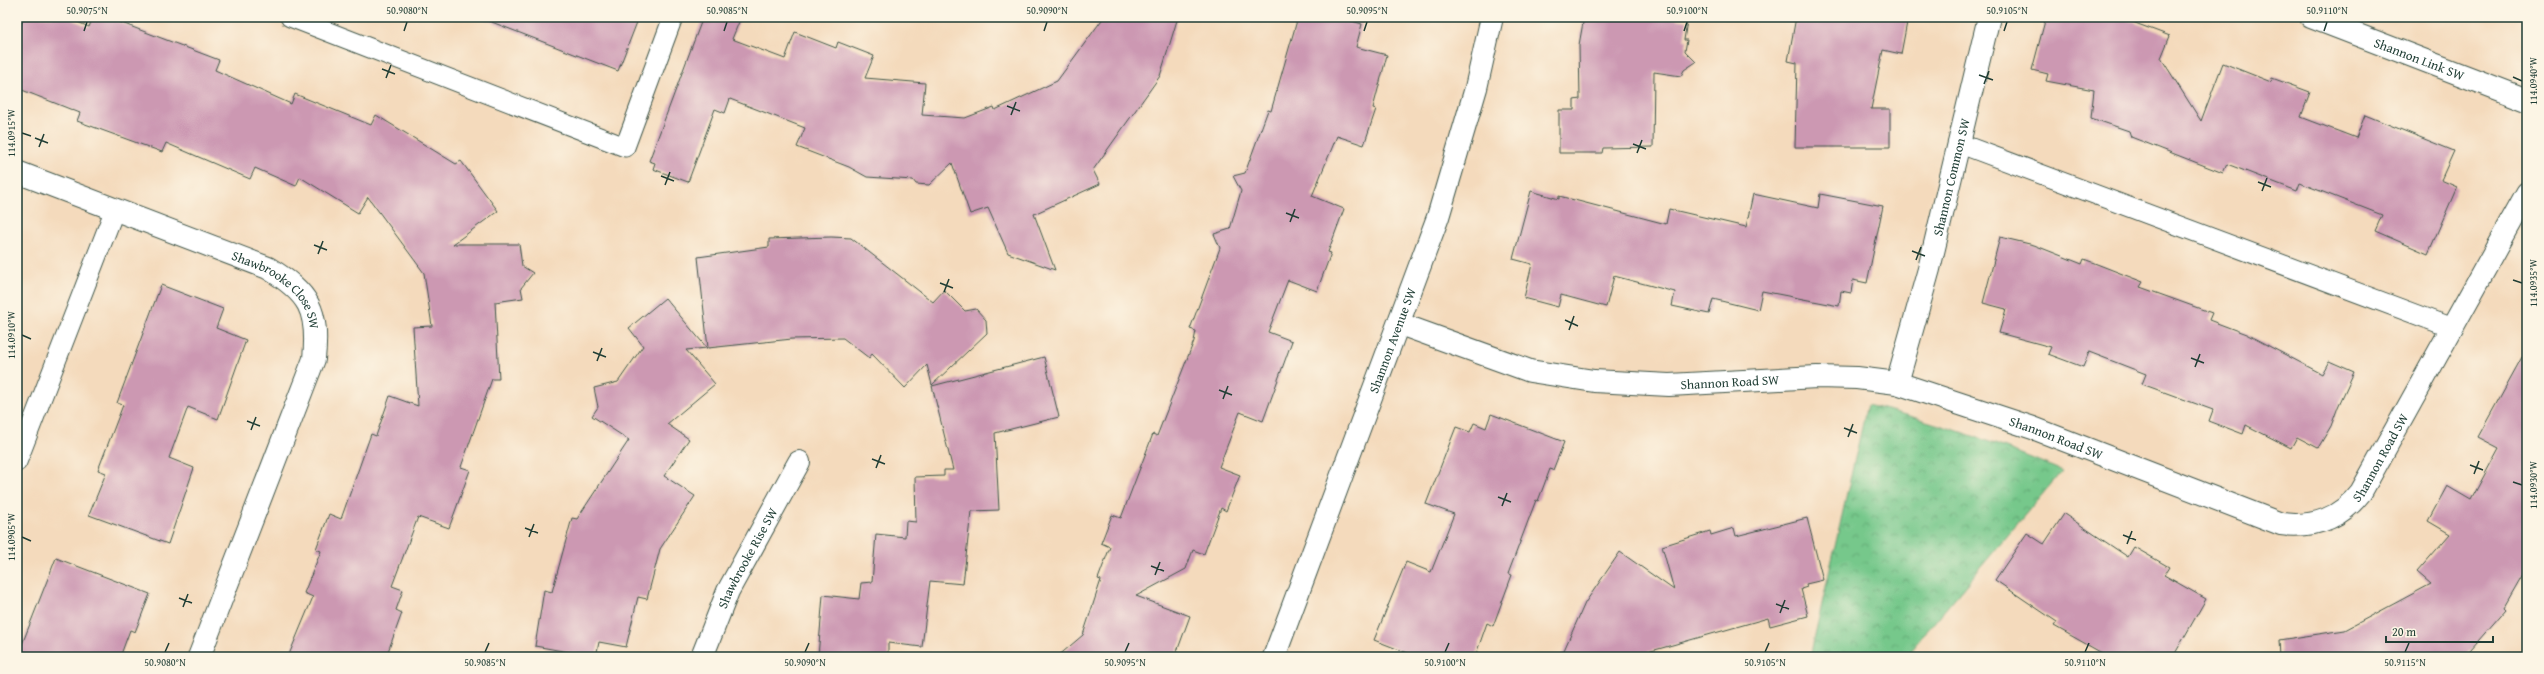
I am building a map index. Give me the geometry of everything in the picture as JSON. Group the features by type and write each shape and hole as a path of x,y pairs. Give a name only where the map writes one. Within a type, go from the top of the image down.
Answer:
{"street":[{"name":"Shannon Avenue SW","path":"1274,657 1400,324 1438,217 1476,88 1492,17"},
{"name":"Shannon Common SW","path":"1897,383 1929,269 1989,17"},
{"name":"Shannon Link SW","path":"2311,17 2527,100"},
{"name":"Shawbrooke Close SW","path":"17,172 268,268 293,284 311,309 317,332 314,358 199,657"},
{"name":"Shannon Road SW","path":"1400,324 1530,371 1594,381 1669,385 1817,377 1857,378 1897,383 2033,428 2281,524 2297,526 2314,524 2340,513 2361,492 2527,193"},
{"name":"Shawbrooke Rise SW","path":"702,657 728,591 799,462"}],"lane":[{"path":"290,17 625,147 673,17"},
{"path":"1958,143 2452,328"},
{"path":"17,462 115,209"}],"green space":[{"path":"1867,405 1917,418 1966,434 2014,451 2062,471 1905,657 1810,657"}],"building":[{"path":"24,17 66,17 89,27 93,17 106,17 219,60 215,70 291,104 295,94 371,125 376,115 456,164 461,161 498,211 453,244 519,244 522,266 533,273 521,288 523,298 495,302 499,379 492,379 461,467 470,470 449,528 418,517 392,586 403,590 396,610 402,613 386,657 288,657 313,597 304,593 321,551 316,549 329,514 341,519 371,434 376,436 390,396 418,406 413,327 432,326 424,273 368,197 358,213 300,177 296,186 255,168 250,179 166,143 162,152 77,121 80,113 17,88 17,34"},
{"path":"482,17 639,17 618,71"},
{"path":"703,17 741,17 732,39 785,59 795,32 836,48 838,42 874,56 865,78 925,83 922,115 965,118 994,107 995,110 1057,81 1104,17 1178,17 1160,76 1093,170 1100,184 1034,214 1055,270 1008,253 988,208 970,214 952,163 929,185 916,184 913,180 867,177 849,167 797,147 805,128 730,99 725,113 715,109 688,182 653,169 655,163 649,161"},
{"path":"1298,17 1338,17 1362,24 1356,47 1387,55 1373,108 1376,109 1364,145 1337,136 1312,196 1344,209 1328,252 1331,253 1317,291 1288,280 1268,332 1292,341 1263,421 1240,412 1219,467 1240,475 1226,511 1221,508 1204,554 1193,550 1186,569 1136,596 1190,616 1175,657 1057,657 1083,635 1101,580 1098,579 1110,547 1101,543 1112,515 1121,518 1153,434 1157,436 1194,341 1196,331 1190,329 1220,248 1214,234 1230,229 1241,191 1233,176 1245,173 1268,110 1271,111"},
{"path":"1584,17 1665,17 1687,21 1684,40 1687,40 1685,51 1696,62 1684,70 1681,76 1654,72 1653,147 1603,148 1602,153 1559,153 1559,110 1574,110 1574,100 1580,99 1579,45"},
{"path":"1796,17 1908,17 1901,54 1883,50 1871,109 1890,109 1890,147 1795,147 1797,63 1788,61"},
{"path":"2046,17 2119,17 2170,36 2161,58 2201,121 2223,63 2271,82 2272,78 2310,92 2301,117 2356,138 2365,115 2454,151 2441,180 2457,187 2428,254 2375,231 2382,215 2300,183 2297,191 2227,164 2223,173 2131,137 2129,131 2091,118 2094,90 2046,81 2048,74 2032,70"},
{"path":"1531,191 1559,199 1559,196 1666,224 1669,209 1746,227 1753,194 1818,208 1820,194 1883,206 1867,283 1853,280 1851,293 1841,291 1839,306 1762,291 1758,310 1713,299 1709,314 1672,306 1675,292 1614,276 1606,307 1561,295 1558,307 1524,298 1532,264 1513,259"},
{"path":"831,237 851,238 933,302 944,290 965,311 976,309 986,320 987,333 932,385 927,365 905,388 872,354 869,358 843,338 792,339 708,348 698,257 769,247 769,239"},
{"path":"2000,237 2034,245 2082,264 2084,259 2143,282 2140,287 2212,313 2209,320 2246,334 2322,374 2329,361 2354,372 2331,426 2318,448 2297,437 2291,448 2246,425 2243,434 2209,421 2213,410 2142,384 2146,374 2089,352 2083,367 2048,354 2051,347 1999,333 2006,309 1983,303"},
{"path":"161,285 223,309 216,328 246,340 218,419 188,407 169,458 194,468 168,544 89,515 106,473 98,470 123,405 117,403"},
{"path":"665,298 707,348 686,350 715,384 667,424 689,439 664,476 695,496 660,549 647,599 638,597 626,647 599,642 596,657 535,646 544,590 552,592 572,518 577,519 629,440 592,416 598,407 594,388 618,382 643,346 629,328"},
{"path":"2527,348 2527,567 2504,607 2506,609 2464,657 2280,657 2279,640 2345,630 2431,584 2417,572 2450,534 2428,521 2447,486 2471,500 2499,448 2478,437"},
{"path":"1044,357 1059,417 995,433 999,510 971,511 963,584 930,581 922,647 888,643 888,657 818,657 823,595 859,599 861,583 872,582 876,534 905,537 906,521 916,522 915,477 944,476 944,470 953,470 932,386"},
{"path":"1491,414 1564,442 1553,470 1550,469 1538,501 1536,500 1508,574 1512,575 1493,626 1487,623 1475,657 1418,657 1374,640 1406,562 1431,572 1454,514 1426,504 1456,427 1470,432 1474,423 1486,428"},
{"path":"2064,514 2128,557 2134,547 2169,567 2164,575 2206,599 2173,657 2109,657 2054,626 2057,622 1995,580 2027,533 2044,544"},
{"path":"1807,518 1823,580 1806,584 1807,587 1801,589 1808,616 1770,626 1768,618 1630,657 1561,657 1585,603 1620,552 1674,590 1662,546 1710,531 1711,535 1734,528 1736,536"},
{"path":"56,558 150,594 135,632 130,630 120,657 17,657"}]}
